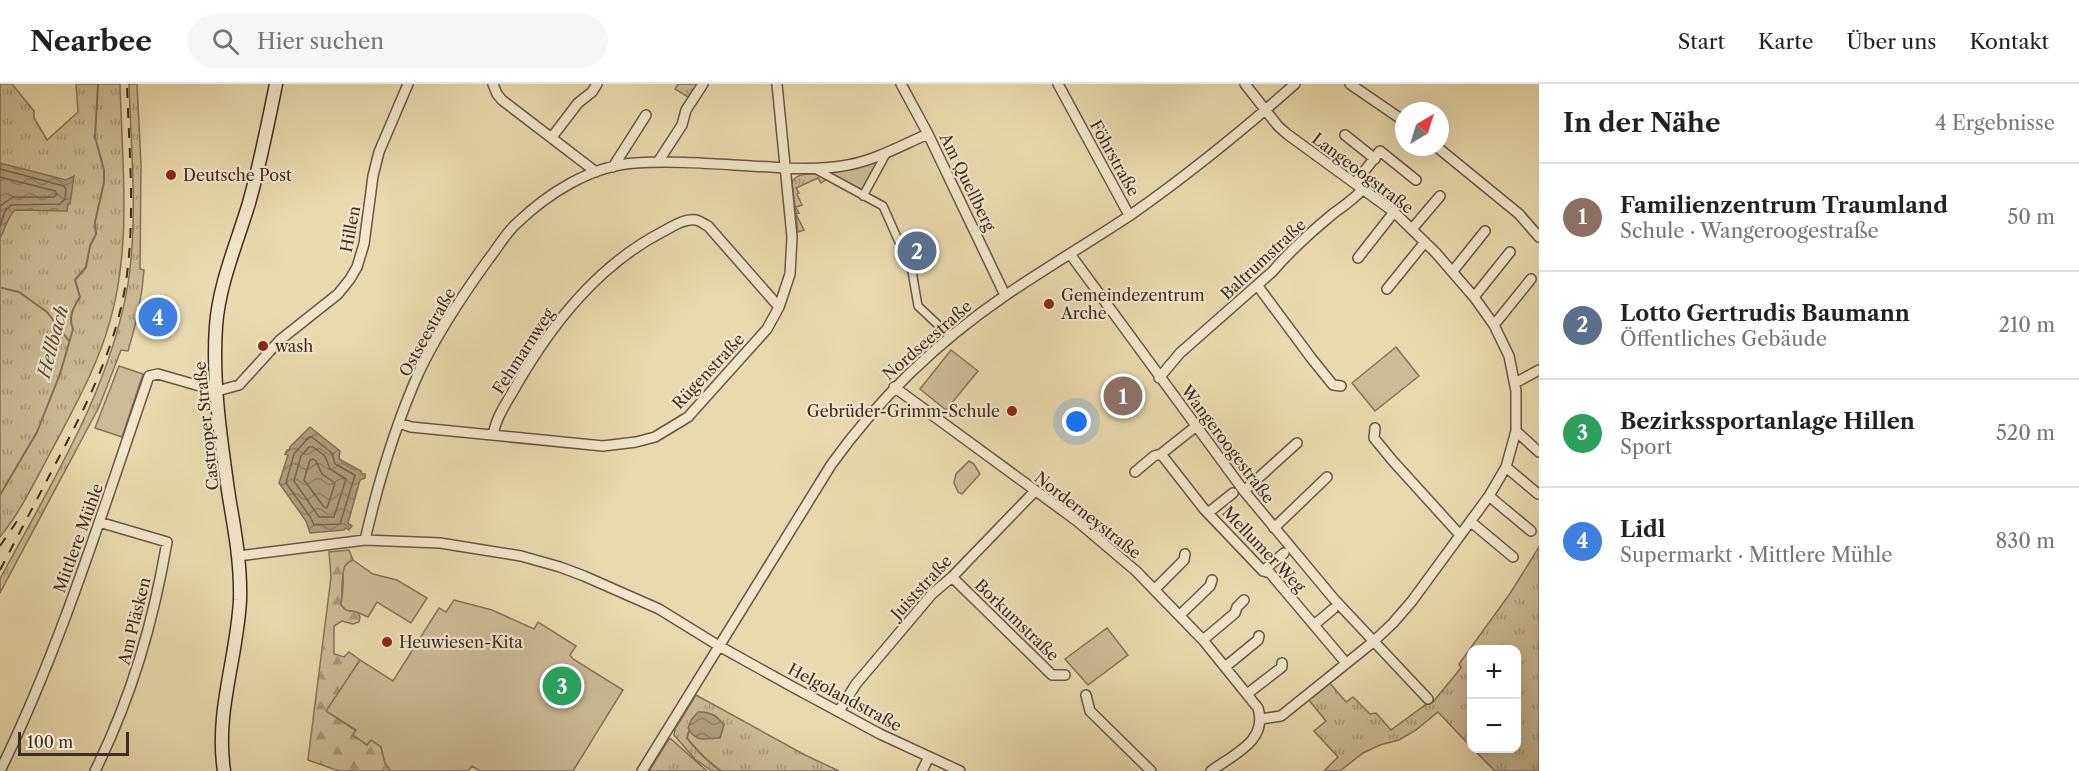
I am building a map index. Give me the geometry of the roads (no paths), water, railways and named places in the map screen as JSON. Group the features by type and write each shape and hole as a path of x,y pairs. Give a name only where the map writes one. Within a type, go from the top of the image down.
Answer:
{"main road":[{"name":"Castroper Straße","path":"224,771 220,746 222,719 240,603 238,556 217,391 215,356 219,298 261,158 276,84"}],"street":[{"name":"Hillen","path":"217,391 239,385 280,340 338,294 350,279 357,267 364,244 379,152 408,84"},
{"path":"493,84 496,94 502,100 596,172"},
{"path":"552,137 578,103 592,92 597,84"},
{"path":"658,162 682,125 686,110 703,84"},
{"name":"Rügenstraße","path":"399,423 411,427 603,446 637,442 655,437 688,417 767,329 779,307 790,274 792,252 777,84"},
{"name":"Am Quellberg","path":"901,84 928,134 1005,295"},
{"name":"Föhrstraße","path":"1058,84 1130,215"},
{"name":"Langeoogstraße","path":"1245,84 1278,126 1295,141 1394,212 1425,242 1474,297 1494,325 1509,356 1515,383 1516,431 1506,467 1471,522 1412,602 1373,642"},
{"name":"Nordseestraße","path":"642,771 831,465 855,431 894,387 930,353 1005,295 1130,215 1215,153 1295,84"},
{"path":"1350,84 1395,115"},
{"path":"613,167 646,115"},
{"name":"Ostseestraße","path":"365,540 377,489 399,423 420,371 455,306 514,225 549,196 596,172 631,163 658,162 786,168 848,165 887,152 928,134"},
{"path":"1345,135 1375,159 1380,152 1416,180"},
{"path":"863,196 887,152"},
{"path":"1448,156 1519,214 1539,237"},
{"name":"Baltrumstraße","path":"1159,378 1180,353 1336,212 1351,202 1375,159"},
{"path":"813,168 883,206 912,271 918,306 951,337"},
{"path":"1412,229 1440,196"},
{"path":"1358,258 1394,212"},
{"name":"Fehmarnweg","path":"493,435 495,422 522,377 545,340 571,306 639,244 683,221 695,220 708,226 779,307"},
{"path":"1453,271 1485,231"},
{"path":"1387,289 1425,242"},
{"path":"1474,297 1510,252"},
{"name":"Wangeroogestraße","path":"1070,254 1244,491 1373,642 1428,699"},
{"path":"1494,325 1531,279"},
{"path":"1257,285 1316,365 1334,385 1341,386"},
{"path":"1515,383 1539,370"},
{"name":"Mittlere Mühle","path":"0,771 20,730 55,642 149,376 158,374 217,391"},
{"name":"Norderneystraße","path":"894,387 1077,521 1155,589 1203,640 1248,694 1258,708 1261,719"},
{"path":"1135,472 1195,427"},
{"path":"1375,428 1374,438 1460,535"},
{"path":"1516,431 1537,446"},
{"path":"1244,491 1298,443"},
{"name":"Mellumer Weg","path":"1161,454 1208,513 1263,572 1270,573 1346,663"},
{"path":"1506,467 1538,494"},
{"path":"1274,528 1327,477"},
{"name":"Juiststraße","path":"839,711 856,684 932,594 952,577 1035,491"},
{"path":"1208,513 1233,494"},
{"path":"1489,496 1531,531"},
{"name":"Am Pläsken","path":"95,771 120,717 139,665 159,588 167,542 99,522"},
{"path":"1471,522 1513,557"},
{"name":"Helgolandstraße","path":"238,556 365,540 441,543 521,556 560,567 659,609 719,646 839,711 960,771"},
{"path":"1263,572 1284,553"},
{"path":"1155,589 1184,560 1185,554"},
{"name":"Borkumstraße","path":"952,577 1052,675 1065,675"},
{"path":"1180,615 1210,586 1212,580"},
{"path":"1203,640 1235,613 1244,600"},
{"path":"1314,625 1332,609"},
{"path":"1225,667 1258,640 1259,636"},
{"path":"1211,771 1257,736 1261,719 1281,716 1373,642"},
{"path":"1248,694 1282,667 1282,663"},
{"path":"1086,695 1090,711 1151,771"},
{"path":"922,771 929,757"}],"water":[{"path":"0,163 66,180 74,176 67,211 15,210 8,219 0,238"},
{"path":"310,427 340,451 339,459 365,474 365,478 360,480 348,523 352,526 349,530 346,528 310,533 306,521 279,483 288,455 285,454 287,450"},
{"path":"698,712 710,713 722,722 724,725 720,738 702,739 691,733 688,728"}],"waterway":[{"name":"Hellbach","path":"0,495 37,432 60,374 73,329 72,313 80,297 75,280 86,267 90,246 96,234 95,222 104,182 104,170 95,137 98,84"},
{"path":"2,288 19,292 47,312 69,341"},
{"path":"689,731 687,738 707,760 721,771"}],"railway":[{"path":"0,570 88,399 114,334 125,288 130,237 131,186 127,84"},
{"path":"0,546 17,521"}],"place":[{"name":"Deutsche Post","path":"171,175"},
{"name":"Lotto Gertrudis Baumann","path":"917,251"},
{"name":"Gemeindezentrum Arche","path":"1049,304"},
{"name":"Lidl","path":"158,317"},
{"name":"wash","path":"263,346"},
{"name":"Familienzentrum Traumland","path":"1123,396"},
{"name":"Gebrüder-Grimm-Schule","path":"1012,411"},
{"name":"Heuwiesen-Kita","path":"387,642"},
{"name":"Bezirkssportanlage Hillen","path":"562,686"}]}
